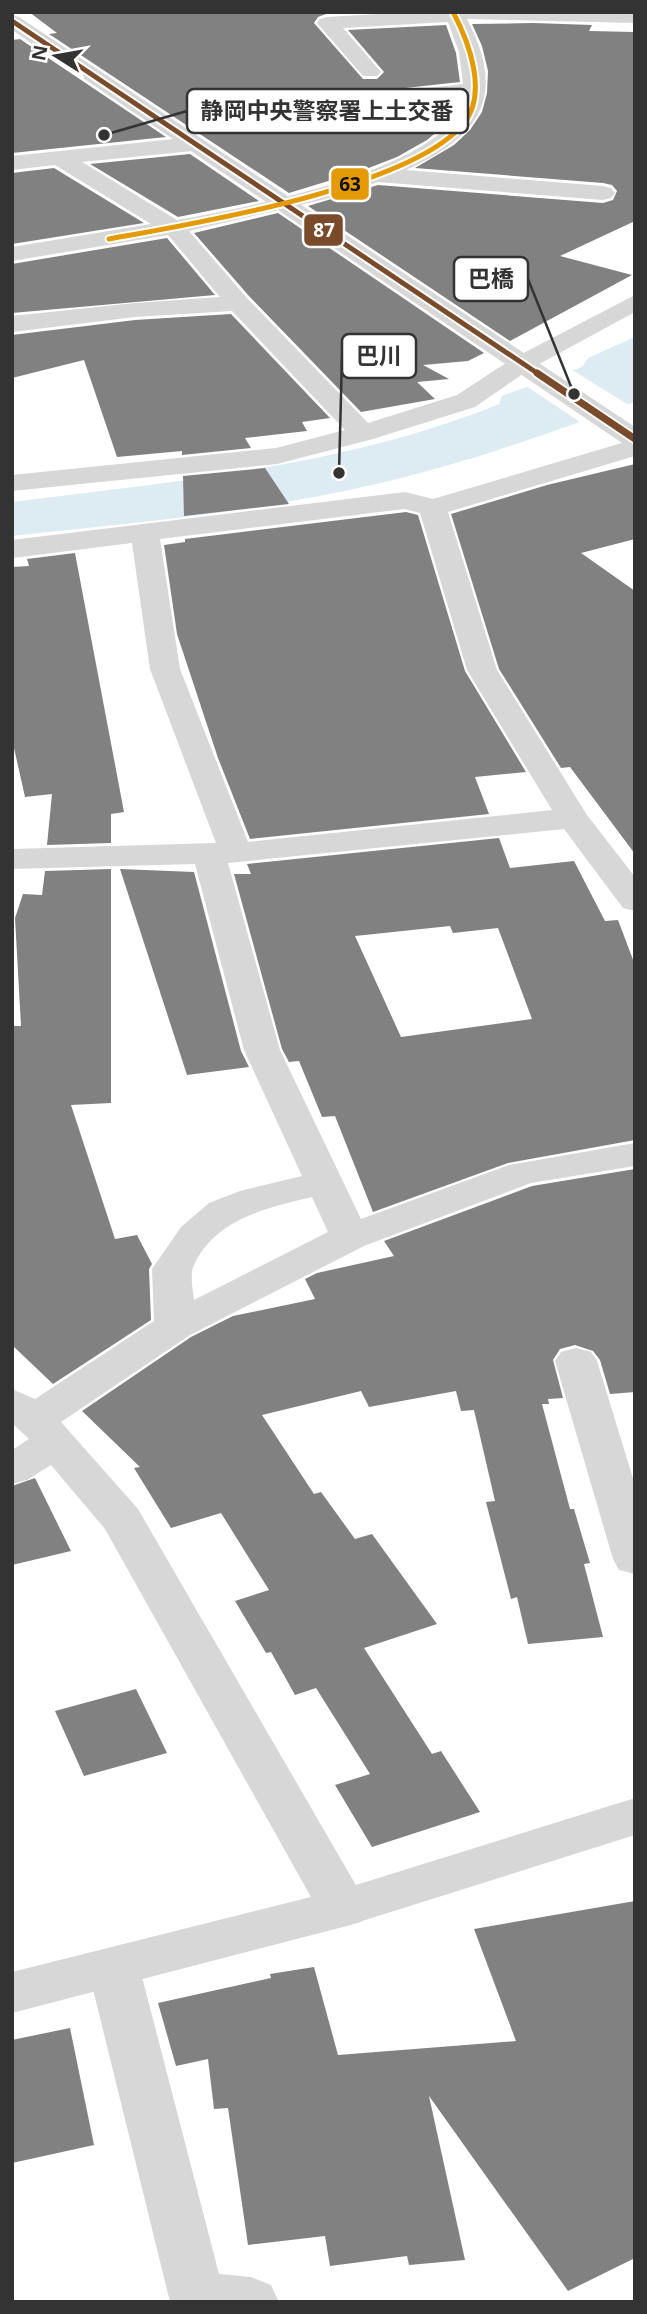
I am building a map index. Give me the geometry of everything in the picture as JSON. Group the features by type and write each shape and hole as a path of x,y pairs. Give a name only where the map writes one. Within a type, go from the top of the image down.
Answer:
{"street":[{"path":"12,254 174,228 281,203 376,175 430,152 451,137 465,122 475,89 474,68 454,14"},
{"path":"370,72 327,23 454,14 635,17"},
{"path":"12,21 629,435"},
{"path":"332,106 475,89"},
{"path":"12,163 193,144"},
{"path":"59,158 174,228 239,303 363,433"},
{"path":"376,175 603,193"},
{"path":"12,483 277,456 363,433 466,401 635,302"},
{"path":"12,324 135,310 239,303"},
{"path":"12,549 405,500 433,508 629,435"},
{"path":"433,508 482,670 573,818 635,901"},
{"path":"145,534 165,669 223,854 262,1050 350,1237"},
{"path":"12,859 223,854 573,818"},
{"path":"12,1469 34,1421 175,1326 350,1237 523,1173 635,1154"},
{"path":"175,1326 172,1269 195,1236 223,1211 254,1199 325,1182"},
{"path":"576,1361 635,1559"},
{"path":"34,1421 122,1520 343,1908"},
{"path":"12,1993 114,1969 343,1908 635,1816"},
{"path":"114,1969 198,2299 251,2302"}],"shaded area":[{"path":"635,337 635,402 507,447 409,476 331,494 195,516 12,536 12,502 259,469 381,443 499,404 502,396 582,367 588,358"}],"pier":[{"path":"569,368 632,407 583,424 523,384"}],"building":[{"path":"29,12 363,12 326,14 318,17 314,23 363,79 377,79 384,72 348,30 446,25 456,53 460,82 332,96 322,100 319,107 323,114 332,116 459,100 458,106 451,120 427,140 397,157 289,193 49,34 57,33"},
{"path":"472,24 592,25 589,31 635,32 635,221 560,256 632,275 510,341 308,206 378,185 603,203 613,200 617,191 612,185 603,183 415,168 454,145 470,130 482,112 487,93 488,71 482,46"},
{"path":"20,39 166,137 12,153 12,40"},
{"path":"190,154 259,201 178,217 90,164"},
{"path":"54,168 144,223 12,244 12,173"},
{"path":"278,213 484,353 468,361 423,365 449,379 417,382 435,399 361,412 249,296 194,233"},
{"path":"167,238 215,295 12,313 12,264"},
{"path":"231,314 330,418 302,422 307,431 245,438 251,448 182,455 182,451 117,457 84,360 12,378 12,335 135,320"},
{"path":"635,464 635,539 581,553 635,591 635,854 570,767 561,768 499,669 451,514 547,485"},
{"path":"265,468 289,504 184,516 183,476"},
{"path":"406,512 418,515 465,671 526,772 475,777 489,814 250,839 218,758 177,634 164,545 185,542 185,539"},
{"path":"75,553 124,812 111,814 111,843 47,845 52,794 25,797 12,739 12,567 29,566 27,559"},
{"path":"499,838 510,868 574,861 605,921 618,920 635,965 635,1140 508,1163 373,1212 335,1116 322,1117 299,1061 289,1062 282,1049 234,874 251,874 247,864","holes":["450,926 453,933 498,928 532,1019 401,1037 355,936"]},
{"path":"111,869 111,1103 71,1105 115,1239 137,1235 152,1264 149,1269 151,1320 53,1384 12,1345 12,1026 21,1026 15,918 23,894 42,895 45,871"},
{"path":"120,869 194,872 241,1051 249,1067 187,1075"},
{"path":"635,1169 635,1392 610,1394 600,1360 593,1351 575,1345 560,1349 553,1360 563,1398 548,1399 549,1404 542,1404 570,1509 574,1509 590,1563 584,1564 603,1637 528,1644 517,1597 511,1599 486,1502 495,1501 474,1410 461,1411 456,1391 369,1407 361,1391 262,1415 314,1494 321,1492 355,1539 372,1534 437,1624 364,1648 432,1754 441,1751 480,1812 372,1847 335,1785 370,1774 316,1688 295,1695 271,1652 266,1653 235,1601 269,1590 221,1513 171,1528 134,1468 140,1467 82,1411 191,1337 233,1316 315,1299 305,1279 317,1273 394,1256 384,1241 532,1186"},
{"path":"35,1478 71,1551 12,1565 12,1486"},
{"path":"136,1689 167,1753 84,1776 55,1711"},
{"path":"635,1901 635,2258 568,2291 429,2096 465,2260 409,2265 407,2256 330,2266 325,2236 248,2245 228,2108 214,2109 208,2059 176,2066 158,2003 271,1978 270,1974 314,1967 338,2055 516,2041 474,1929"},
{"path":"70,2028 94,2145 12,2163 12,2040"}],"transit line":[{"name":"63","path":"109,239 243,213 299,199 401,165 440,145 464,123 474,97 473,67 465,37 453,12"},
{"name":"87","path":"12,21 635,439"}],"place":[{"name":"静岡中央警察署上土交番","path":"104,135"},
{"name":"巴橋","path":"574,394"},
{"name":"巴川","path":"339,473"}]}
